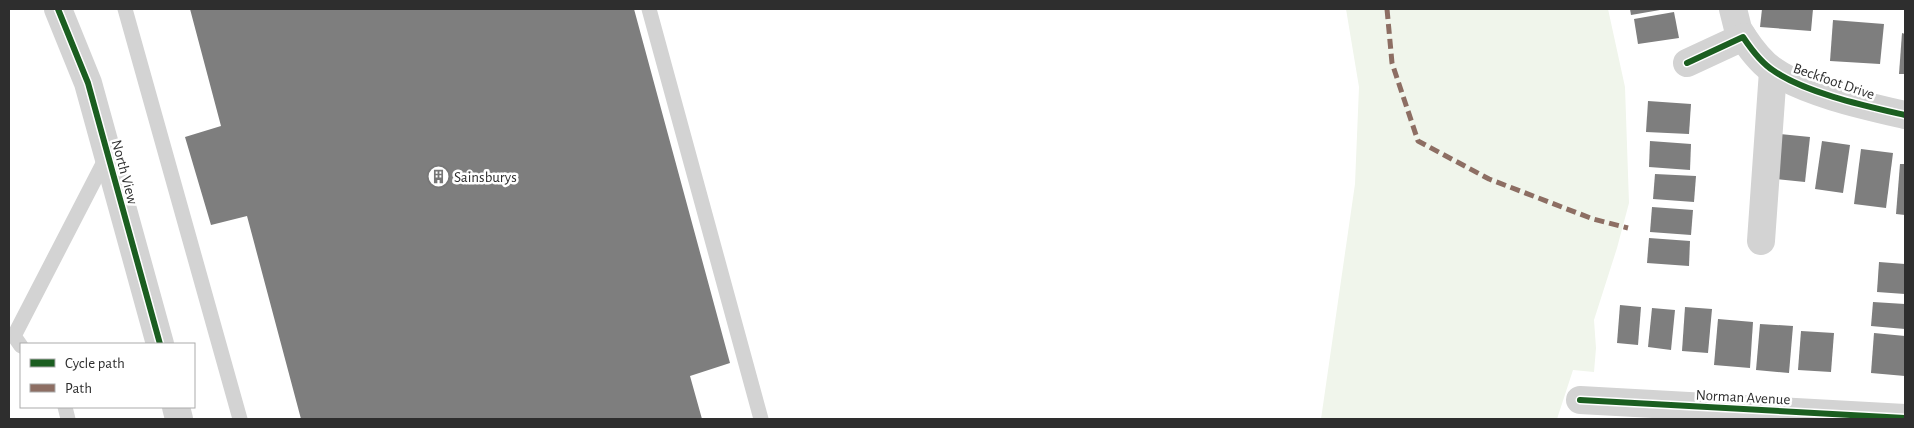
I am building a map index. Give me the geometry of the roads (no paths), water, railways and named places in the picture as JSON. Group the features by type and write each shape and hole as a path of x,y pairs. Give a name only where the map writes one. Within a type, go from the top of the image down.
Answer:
{"street":[{"name":"North View","path":"58,9 88,83 160,343"},
{"name":"Beckfoot Drive","path":"1733,9 1738,29 1743,37 1752,50 1773,71 1804,86 1864,106 1905,116"},
{"path":"1687,63 1743,37"},
{"name":"Beckfoot Drive","path":"1761,242 1773,71"},
{"name":"Norman Avenue","path":"1580,400 1674,412 1905,418"}],"lane":[{"path":"125,9 240,419"},
{"path":"650,9 761,419"},
{"path":"20,345 14,336 108,155"}],"place":[{"name":"Sainsburys","path":"438,177"}]}
